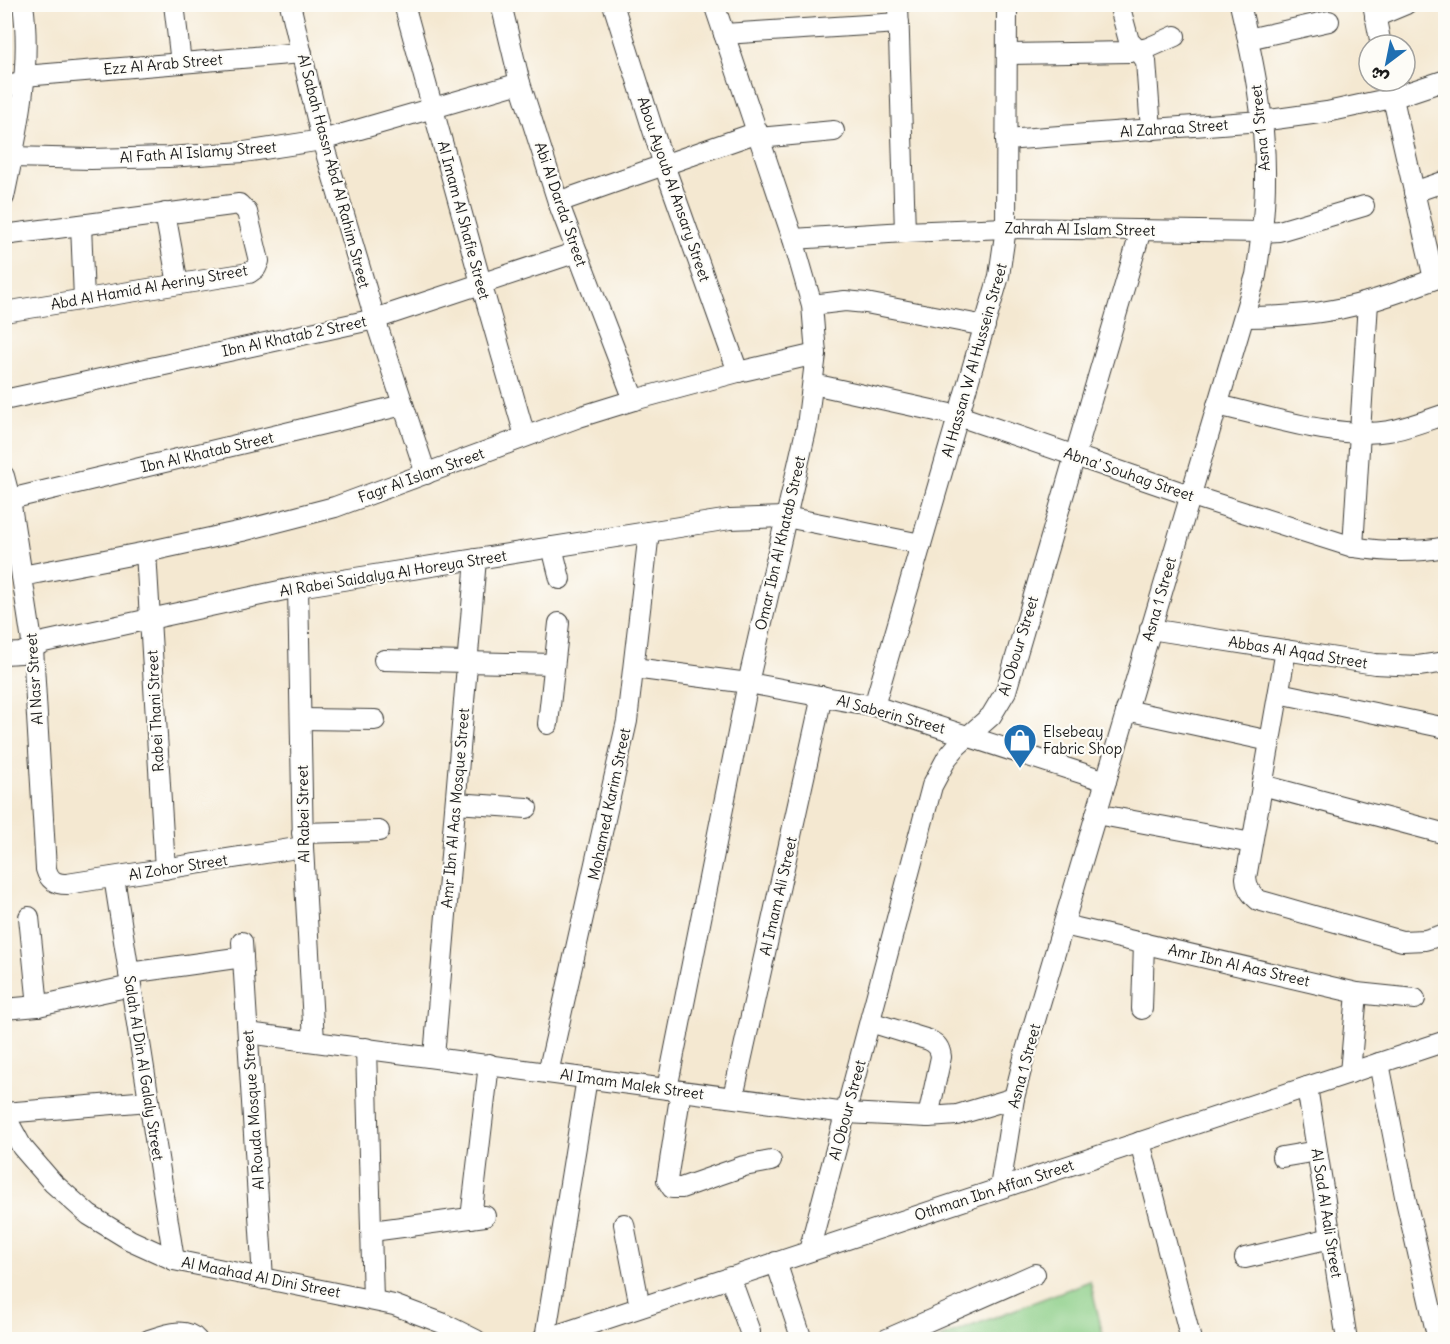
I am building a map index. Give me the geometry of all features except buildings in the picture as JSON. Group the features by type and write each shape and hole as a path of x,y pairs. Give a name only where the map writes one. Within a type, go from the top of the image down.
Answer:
{"street":[{"path":"174,4 181,63"},
{"name":"Al Sabah Hassn Abd Al Rahim Street","path":"290,4 322,140 375,319 426,474"},
{"name":"Al Imam Al Shafie Street","path":"405,4 525,436"},
{"name":"Abi Al Darda' Street","path":"501,4 520,83 558,202 634,400"},
{"name":"Abou Ayoub Al Ansary Street","path":"613,4 664,165 738,372"},
{"name":"Omar Ibn Al Khatab Street","path":"714,4 793,239 812,305 816,354 807,426 748,683 674,1090 667,1180 672,1188 681,1188 744,1166 771,1161"},
{"name":"Al Hassan W Al Hussein Street","path":"874,706 999,276 1006,228 1007,4"},
{"path":"1119,4 1126,35 1134,47 1140,51 1148,67 1151,130"},
{"name":"Asna 1 Street","path":"1000,1188 1014,1098 1189,495 1256,275 1263,232 1265,177 1261,121 1240,4"},
{"path":"1379,33 1374,11 1406,4"},
{"path":"4,197 17,82 25,43 17,8"},
{"path":"724,34 899,14 905,232"},
{"path":"1248,39 1329,21"},
{"path":"1007,54 1140,51 1175,36"},
{"name":"Ezz Al Arab Street","path":"17,82 181,63 302,53"},
{"name":"Al Zahraa Street","path":"1417,85 1446,80"},
{"name":"Al Fath Al Islamy Street","path":"9,164 244,152 322,140 520,83"},
{"name":"Al Zahraa Street","path":"1006,140 1261,121 1327,112 1379,93"},
{"path":"1245,317 1291,317 1368,302 1440,277 1414,192 1391,93"},
{"path":"558,202 759,135 834,131"},
{"path":"1414,192 1446,181"},
{"name":"Abd Al Hamid Al Aeriny Street","path":"4,312 249,273 256,268 259,261 247,212 243,206 235,204 165,213"},
{"name":"Zahrah Al Islam Street","path":"793,239 1006,228 1263,232 1279,231 1364,206"},
{"path":"4,235 165,213 178,284"},
{"path":"81,225 84,299"},
{"name":"Al Obour Street","path":"808,1251 932,786 947,758 991,716 1006,692 1141,230"},
{"name":"Ibn Al Khatab 2 Street","path":"4,400 375,319 578,252"},
{"path":"812,305 845,301 866,303 985,326"},
{"path":"1353,547 1368,302"},
{"name":"Fagr Al Islam Street","path":"22,576 242,531 335,507 525,436 634,400 816,354"},
{"name":"Abna' Souhag Street","path":"813,384 959,417 1189,495 1353,547 1380,551 1446,547"},
{"name":"Ibn Al Khatab Street","path":"10,499 403,405"},
{"path":"1217,405 1334,431 1360,434 1389,431 1446,414"},
{"name":"Al Nasr Street","path":"4,476 10,499 33,648 46,868 48,876 53,881"},
{"name":"Al Rabei Saidalya Al Horeya Street","path":"4,654 21,653 44,642 298,587 730,519 786,517 921,544"},
{"name":"Mohamed Karim Street","path":"548,1072 617,771 634,668 649,532"},
{"path":"552,547 560,579"},
{"name":"Rabei Thani Street","path":"146,552 165,869"},
{"name":"Amr Ibn Al Aas Mosque Street","path":"434,1057 476,559"},
{"name":"Al Rabei Street","path":"298,587 302,840 314,1041"},
{"path":"548,723 559,623"},
{"name":"Abbas Al Aqad Street","path":"1150,629 1375,664 1418,666 1446,662"},
{"path":"1286,650 1246,878 1247,887 1258,900 1402,941 1425,940 1446,934"},
{"path":"384,660 554,664"},
{"name":"Al Saberin Street","path":"634,668 748,683 874,706 1106,781"},
{"path":"1279,693 1446,728"},
{"name":"Al Imam Ali Street","path":"733,1097 822,696"},
{"path":"1126,710 1270,741"},
{"path":"301,719 375,720"},
{"path":"1262,784 1446,834"},
{"path":"456,802 527,808"},
{"path":"1096,814 1252,843"},
{"name":"Al Zohor Street","path":"53,881 67,884 114,877 165,869 302,840 379,831"},
{"name":"Salah Al Din Al Galaly Street","path":"114,877 174,1260"},
{"path":"29,917 38,1006"},
{"name":"Amr Ibn Al Aas Street","path":"1064,925 1357,993 1415,999"},
{"path":"1142,1009 1144,943"},
{"name":"Al Rouda Mosque Street","path":"130,979 243,949 263,1278"},
{"path":"4,1010 38,1006 130,979"},
{"path":"1350,1073 1357,993"},
{"path":"870,1022 936,1043 941,1057 928,1117"},
{"name":"Al Imam Malek Street","path":"248,1033 846,1113 928,1117 957,1114 1014,1098"},
{"name":"Othman Ibn Affan Street","path":"543,1339 1446,1041"},
{"path":"366,1048 373,1300"},
{"path":"1378,1063 1438,1340"},
{"path":"372,1231 478,1217 489,1065"},
{"path":"543,1339 587,1078"},
{"name":"Al Sad Al Aali Street","path":"1307,1087 1347,1340"},
{"path":"4,1114 149,1101"},
{"name":"Al Maahad Al Dini Street","path":"4,1114 22,1147 45,1174 89,1215 130,1240 174,1260 373,1300 417,1313 467,1337"},
{"path":"1140,1142 1191,1340"},
{"path":"1282,1157 1317,1151"},
{"path":"624,1224 640,1307"},
{"path":"1245,1258 1331,1238"},
{"path":"776,1262 802,1340"},
{"path":"885,1340 1035,1274"},
{"path":"730,1277 750,1332"},
{"path":"148,1340 183,1332 195,1336 197,1340"}],"green space":[{"path":"1090,1281 1104,1339 937,1339"}],"place":[{"name":"Elsebeay Fabric Shop","path":"1020,769"}]}
